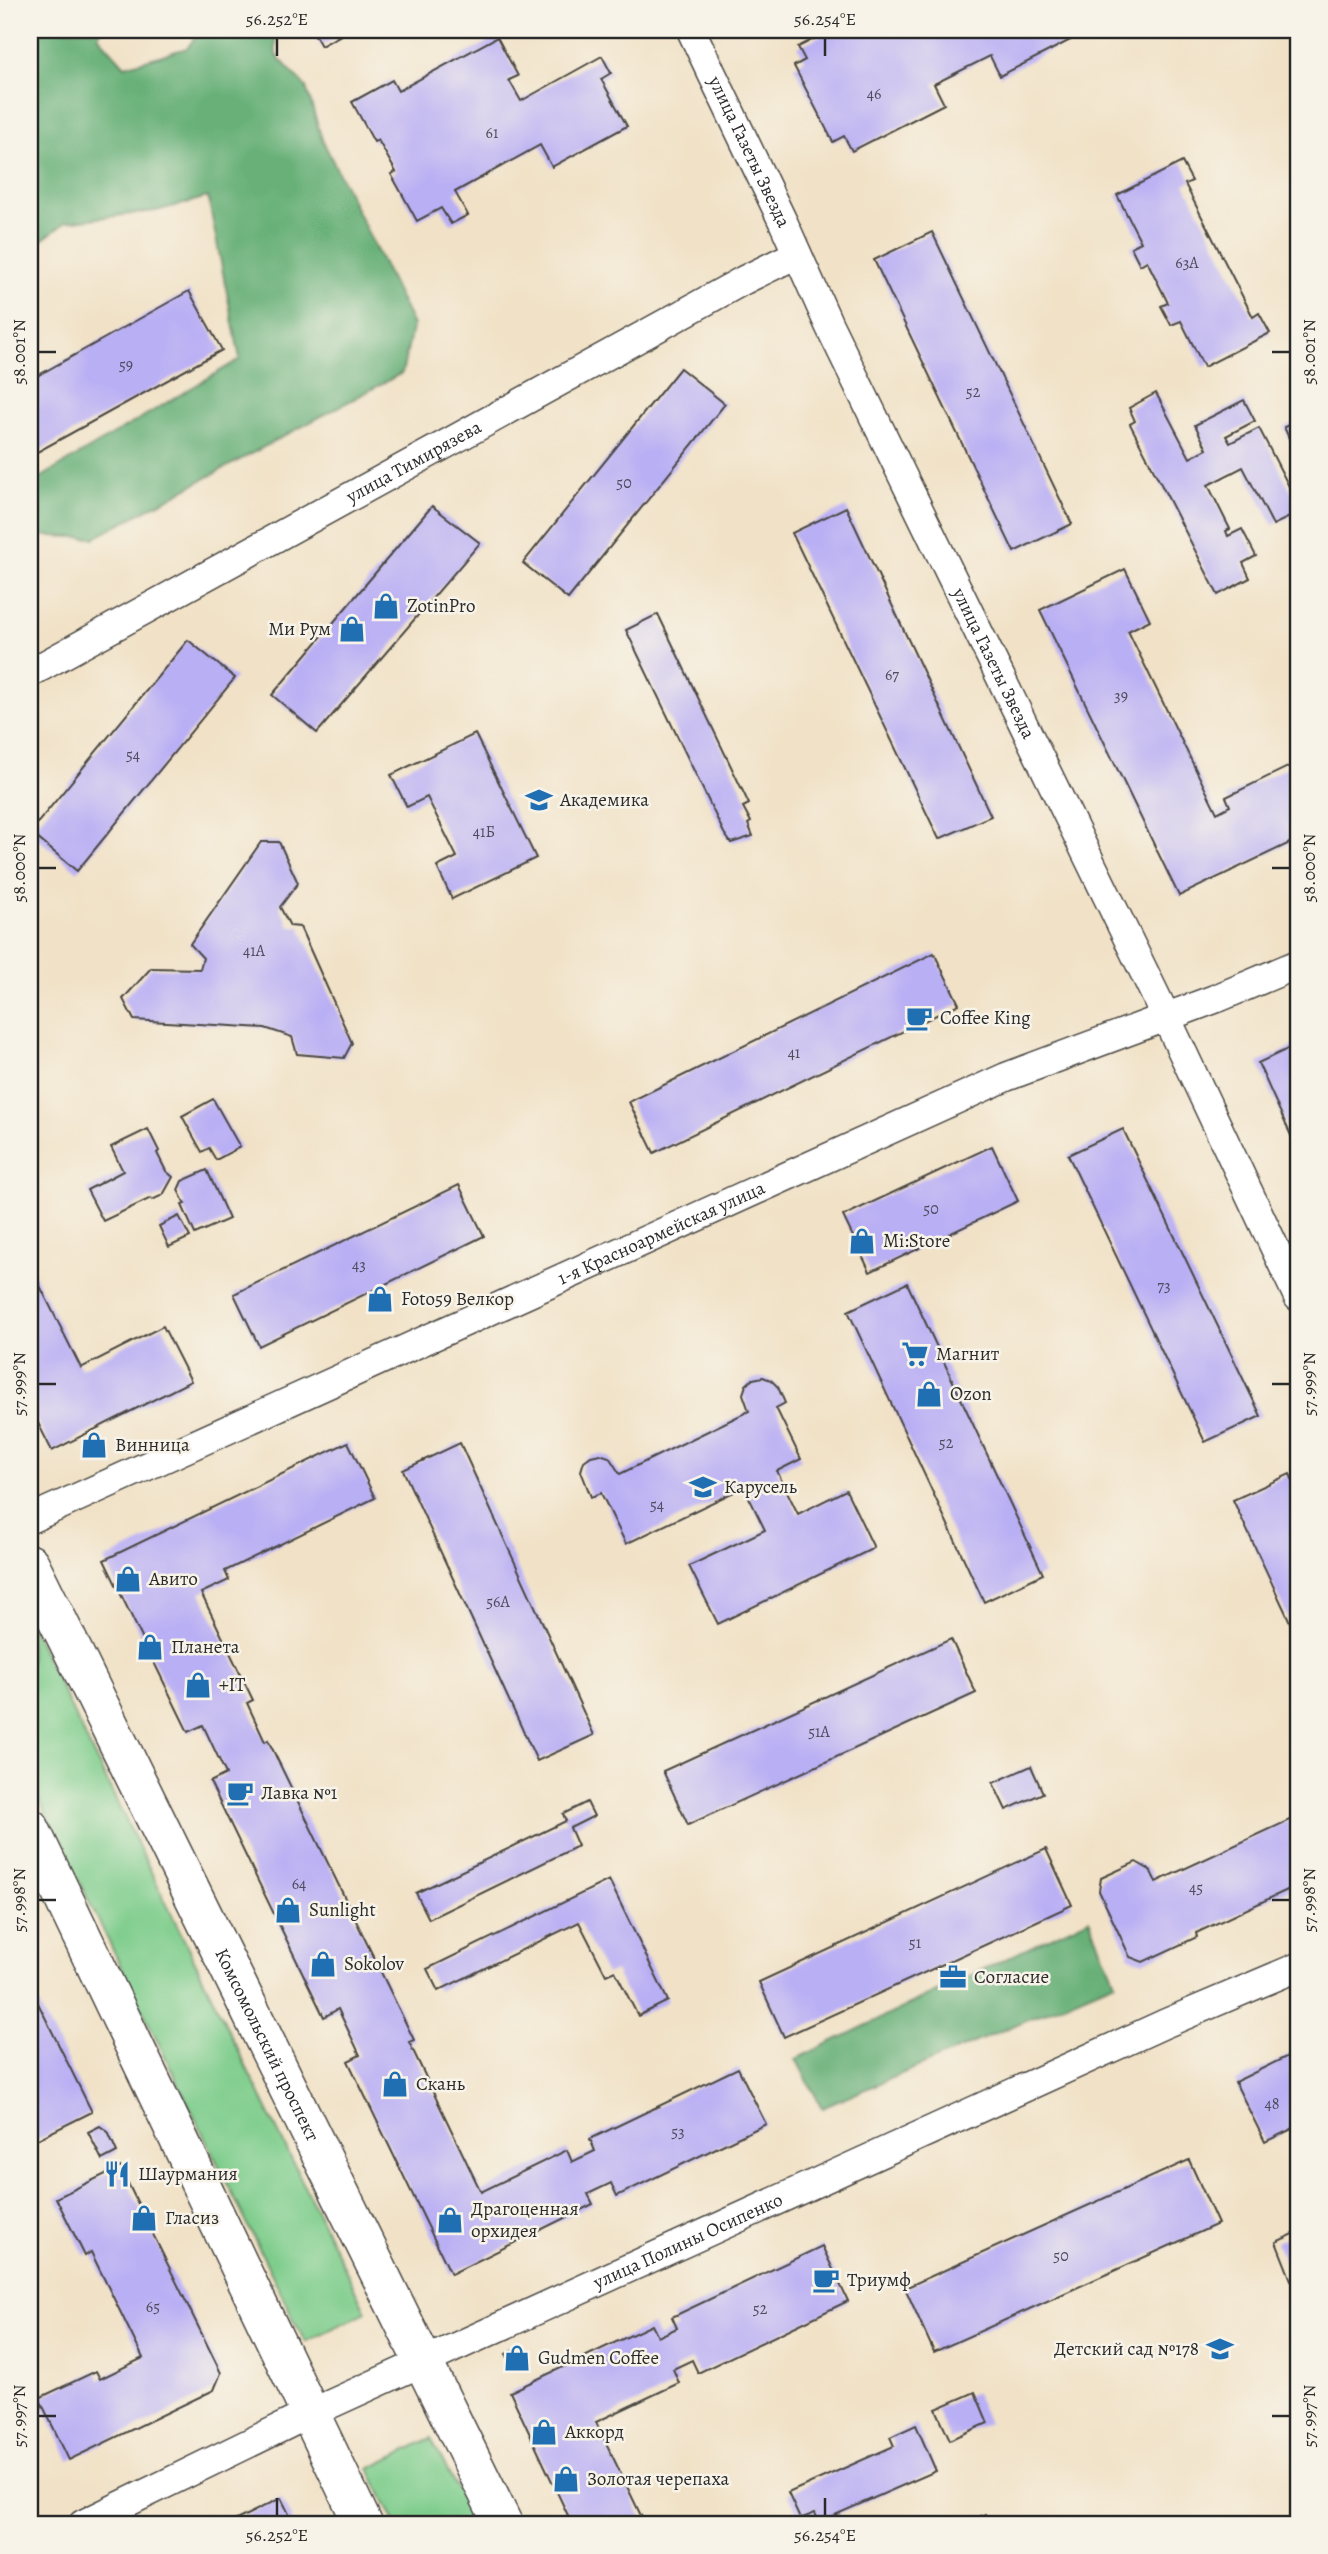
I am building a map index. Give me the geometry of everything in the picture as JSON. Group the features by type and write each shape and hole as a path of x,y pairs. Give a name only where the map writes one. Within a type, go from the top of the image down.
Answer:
{"main road":[{"name":"Комсомольский проспект","path":"30,1564 503,2524"},
{"path":"30,1828 363,2524"}],"street":[{"name":"улица Газеты Звезда","path":"691,30 829,325 1166,1017 1298,1297"},
{"name":"улица Тимирязева","path":"30,673 744,280 797,254"},
{"name":"1-я Красноармейская улица","path":"30,1520 1006,1076 1166,1017 1298,964"},
{"name":"улица Полины Осипенко","path":"83,2524 311,2413 1157,2027 1298,1967"}],"green space":[{"path":"30,30 101,30 98,36 125,66 187,48 201,30 275,30 276,55 306,87 322,139 413,325 402,373 94,538 30,535 30,484 240,359 208,197 156,211 66,222 30,249"},
{"path":"30,1624 366,2312 305,2342 30,1781"},
{"path":"1089,1919 1115,1982 822,2108 796,2059"},
{"path":"431,2438 475,2524 396,2524 369,2469"}],"building":[{"path":"312,30 350,30 321,46"},
{"path":"832,30 1090,30 1000,76 990,56 934,84 944,104 852,151 844,136 833,142 794,66 805,60 798,47"},
{"path":"497,37 518,76 509,80 521,101 602,56 611,73 601,79 627,126 552,167 540,145 455,192 468,215 451,224 441,208 417,221 391,174 396,172 378,140 374,142 352,102 392,80 398,91"},
{"path":"1182,162 1192,181 1185,184 1253,317 1259,313 1270,333 1204,367 1181,321 1171,325 1161,306 1168,303 1147,261 1140,265 1131,247 1141,242 1117,195"},
{"path":"932,232 1072,524 1014,552 874,260"},
{"path":"189,291 222,350 30,456 30,380"},
{"path":"680,368 725,404 568,599 523,563"},
{"path":"1156,393 1190,458 1207,449 1195,425 1244,400 1255,421 1226,436 1230,443 1259,428 1298,504 1298,513 1273,525 1243,467 1208,485 1230,529 1226,531 1228,536 1242,529 1256,556 1243,563 1250,578 1218,595 1130,424 1135,421 1129,408"},
{"path":"1298,421 1298,458 1284,427"},
{"path":"432,506 480,543 317,733 272,695"},
{"path":"846,507 991,816 939,839 792,533"},
{"path":"1125,569 1150,620 1128,631 1217,813 1230,806 1226,797 1298,762 1298,839 1179,896 1040,610"},
{"path":"658,614 749,804 743,807 751,822 748,824 753,836 731,843 724,833 626,630"},
{"path":"188,640 235,678 77,871 30,832"},
{"path":"475,734 536,858 452,899 437,867 457,857 427,797 407,807 391,775"},
{"path":"261,842 279,842 298,883 280,907 290,926 300,927 352,1043 344,1058 297,1054 292,1037 265,1028 134,1020 123,999 151,968 200,969 203,958 190,944"},
{"path":"934,953 959,1004 654,1153 629,1102"},
{"path":"1298,1044 1298,1151 1258,1063"},
{"path":"213,1099 240,1147 216,1160 209,1148 202,1152 182,1116"},
{"path":"148,1129 166,1171 173,1177 163,1195 103,1221 87,1190 123,1171 111,1147"},
{"path":"1123,1129 1261,1416 1205,1442 1068,1155"},
{"path":"992,1146 1018,1201 870,1272 843,1216"},
{"path":"207,1170 229,1219 195,1234 178,1190 182,1181"},
{"path":"459,1185 484,1236 259,1346 234,1294"},
{"path":"179,1216 190,1237 169,1247 159,1226"},
{"path":"30,1266 81,1368 163,1326 191,1381 52,1451 30,1407"},
{"path":"907,1283 1043,1574 984,1602 848,1311"},
{"path":"763,1377 778,1387 785,1403 776,1408 801,1459 777,1471 798,1514 846,1490 874,1548 718,1624 689,1566 765,1530 744,1487 626,1544 601,1493 591,1497 581,1471 584,1461 600,1454 609,1457 620,1474 749,1411 743,1394 746,1385 753,1379"},
{"path":"348,1442 375,1498 225,1571 229,1580 201,1593 253,1700 247,1703 265,1742 268,1740 414,2040 409,2042 481,2192 567,2150 572,2162 595,2151 590,2139 738,2068 766,2124 617,2196 611,2183 588,2194 593,2204 451,2274 348,2061 360,2055 338,2009 324,2017 210,1782 226,1774 203,1725 188,1732 104,1560"},
{"path":"460,1443 594,1735 537,1761 403,1470"},
{"path":"1290,1474 1298,1492 1298,1639 1233,1500"},
{"path":"951,1639 976,1693 688,1825 663,1771"},
{"path":"1031,1766 1043,1793 1006,1810 993,1783"},
{"path":"587,1802 594,1816 570,1828 578,1846 429,1919 416,1893 566,1821 563,1814"},
{"path":"1298,1816 1298,1885 1196,1933 1197,1937 1143,1962 1130,1957 1099,1891 1101,1878 1136,1862 1150,1870 1156,1882"},
{"path":"1046,1849 1072,1905 784,2037 759,1982"},
{"path":"609,1880 668,2001 638,2016 615,1971 606,1975 579,1922 438,1991 427,1969"},
{"path":"30,1987 92,2112 30,2143"},
{"path":"1298,2051 1298,2126 1265,2142 1235,2082"},
{"path":"100,2126 108,2132 117,2152 102,2160 88,2132"},
{"path":"1189,2160 1218,2224 934,2352 905,2288"},
{"path":"120,2167 221,2373 214,2390 69,2460 39,2398 96,2371 100,2379 143,2358 91,2252 85,2256 56,2198"},
{"path":"1298,2232 1298,2277 1291,2280 1276,2242"},
{"path":"822,2246 848,2301 698,2373 692,2360 673,2369 679,2383 596,2422 645,2524 572,2524 510,2392 652,2325 658,2337 677,2328 672,2317"},
{"name":"Gudmen Coffee","path":"520,2347 528,2362 514,2368 506,2354"},
{"path":"975,2392 988,2423 950,2440 936,2409"},
{"path":"916,2425 936,2471 819,2522 815,2513 800,2519 788,2493 894,2446 890,2437"},
{"path":"281,2498 294,2524 228,2524"},
{"path":"985,2514 990,2524 964,2524"}],"place":[{"name":"ZotinPro","path":"386,606"},
{"name":"Ми Рум","path":"352,629"},
{"name":"Академика","path":"539,800"},
{"name":"Coffee King","path":"919,1018"},
{"name":"Mi:Store","path":"862,1241"},
{"name":"Foto59 Велкор","path":"380,1299"},
{"name":"Магнит","path":"915,1354"},
{"name":"Ozon","path":"929,1394"},
{"name":"Винница","path":"94,1445"},
{"name":"Карусель","path":"703,1487"},
{"name":"Авито","path":"128,1579"},
{"name":"Планета","path":"150,1647"},
{"name":"+IT","path":"198,1685"},
{"name":"Лавка №1","path":"240,1793"},
{"name":"Sunlight","path":"288,1910"},
{"name":"Sokolov","path":"323,1964"},
{"name":"Согласие","path":"953,1977"},
{"name":"Скань","path":"395,2084"},
{"name":"Шаурмания","path":"117,2174"},
{"name":"Гласиз","path":"144,2218"},
{"name":"Драгоценная орхидея","path":"450,2220"},
{"name":"Триумф","path":"826,2280"},
{"name":"Детский сад №178","path":"1220,2349"},
{"name":"Gudmen Coffee","path":"517,2358"},
{"name":"Аккорд","path":"544,2432"},
{"name":"Золотая черепаха","path":"566,2479"}]}
